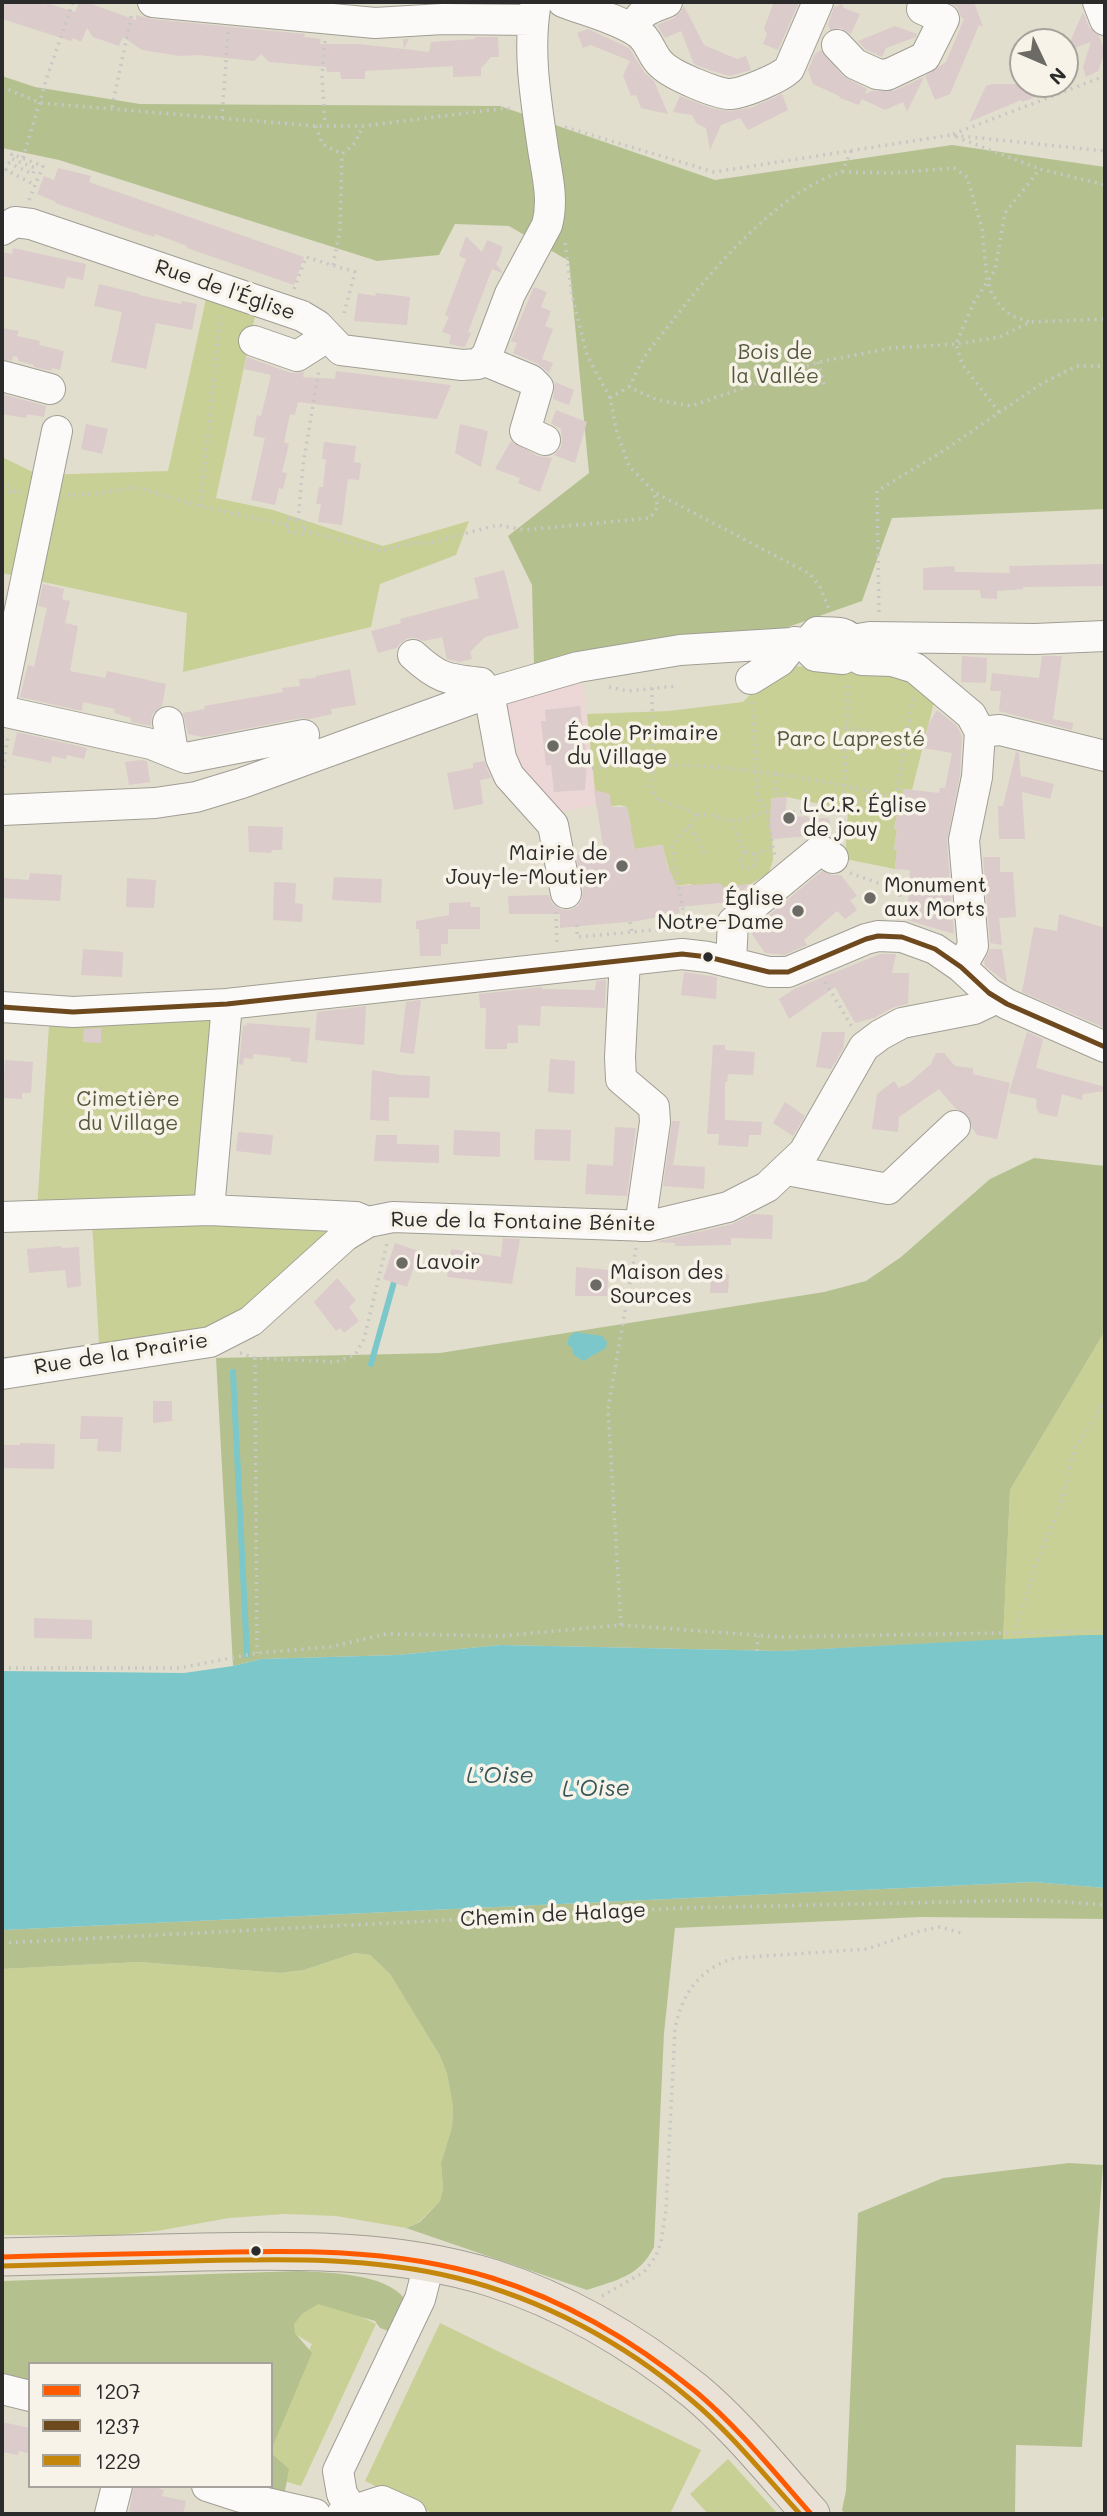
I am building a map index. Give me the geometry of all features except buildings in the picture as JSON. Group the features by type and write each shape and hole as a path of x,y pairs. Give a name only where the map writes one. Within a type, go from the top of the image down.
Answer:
{"main road":[{"path":"2,2257 320,2252 429,2264 493,2278 586,2316 696,2392 724,2418 811,2514"}],"street":[{"path":"153,2 375,23 446,10 534,11 532,63 547,121 550,214 547,225 510,294 483,360"},
{"path":"563,2 633,29 645,38 663,66 689,80 730,94 785,72 822,39"},
{"path":"633,29 644,11 667,2"},
{"path":"818,2 822,39 855,64 877,74 887,75 925,57 944,19 930,9"},
{"path":"1098,2 1105,20"},
{"name":"Rue de l'Église","path":"2,230 15,222 31,224 223,289 310,320 335,346 347,352 462,365 478,364 483,360 531,380 538,387 538,394 524,427 525,431 545,440"},
{"path":"254,341 297,356 327,337"},
{"path":"2,376 50,389"},
{"path":"2,696 29,493 57,431"},
{"path":"751,680 817,632 849,642 870,637 1035,639 1105,636"},
{"path":"2,810 155,803 196,797 417,721 489,693 595,663 640,655 735,645 802,642"},
{"path":"849,642 862,660 892,661 915,668 971,715 980,732 977,777 964,840 973,946 961,967"},
{"path":"413,655 433,673 447,679 481,683 489,693 501,758 509,776 552,825 566,893"},
{"path":"2,711 150,744 186,758 304,735"},
{"path":"168,722 173,753"},
{"path":"980,732 1000,730 1105,756"},
{"path":"731,949 733,922 780,881 820,850 841,858"},
{"path":"2,1007 74,1012 221,1012 558,967 731,949 769,972 788,972 866,939 890,935 914,940 935,949 997,998 1105,1047"},
{"path":"625,960 621,1079 654,1107 655,1122 640,1226"},
{"name":"Rue de la Fontaine Bénite","path":"2,1217 209,1210 381,1220 656,1226 728,1207 767,1187 787,1170 804,1152 853,1062 864,1047 880,1035 902,1023 974,1009 997,998"},
{"path":"209,1210 221,1012"},
{"path":"787,1170 888,1189 955,1126"},
{"name":"Rue de la Prairie","path":"2,1374 210,1342 251,1321 345,1236 381,1220"},
{"path":"213,2488 314,2514 420,2299 429,2264"},
{"path":"2,2389 28,2396"},
{"path":"342,2460 338,2471 339,2484 350,2513 382,2501 411,2514"},
{"path":"110,2514 116,2488"}],"path":[{"path":"23,158 73,2"},
{"path":"112,107 134,2"},
{"path":"222,118 229,11"},
{"path":"325,125 322,75 326,18"},
{"path":"2,88 41,103 316,125 363,126 507,108 714,172 951,135 1105,76"},
{"path":"316,125 322,144 342,154"},
{"path":"342,154 355,144 363,126"},
{"path":"951,135 1105,151"},
{"path":"951,135 1040,169 1105,185"},
{"path":"842,172 852,150"},
{"path":"12,153 23,158 43,166 35,185 6,170 9,163 33,174 35,168 10,159 12,153"},
{"path":"333,265 340,230 342,154"},
{"path":"610,398 629,387 644,358 712,272 763,222 806,188 826,176 842,172 892,173 954,168 967,177 982,228 987,279 992,294 1001,307 1012,316 1030,322 1105,319"},
{"path":"999,412 962,363 956,344 974,302 995,270 1005,213 1040,169"},
{"path":"550,214 563,209 566,254 587,355 610,398 617,433 629,467 654,492 810,574 820,587 849,642"},
{"path":"294,289 306,257 355,272 345,311"},
{"path":"200,506 223,289"},
{"path":"629,387 657,400 691,406 818,362 892,348 956,344 1000,337 1030,322"},
{"path":"818,362 825,389"},
{"path":"879,611 877,491 940,453 1041,384 1077,366 1105,366"},
{"path":"298,520 316,384"},
{"path":"2,482 29,493"},
{"path":"2,494 95,494 135,487 200,506 287,525"},
{"path":"303,530 381,551 411,543 430,543 497,525 525,530 650,518 658,507 654,492"},
{"path":"289,518 305,522 302,534 286,531 287,525 289,518"},
{"path":"847,685 841,858 869,881 898,890 902,898 895,911 873,924 866,939"},
{"path":"652,688 653,764 650,788 657,799 693,812 697,816"},
{"path":"592,768 653,764 757,771 845,785 896,798 914,692"},
{"path":"752,714 758,797 768,812 772,845 755,855"},
{"path":"845,727 906,739"},
{"path":"2,775 6,746"},
{"path":"776,774 775,794 784,794 783,797"},
{"path":"786,812 844,810"},
{"path":"697,816 713,814 732,820 768,812"},
{"path":"686,927 672,846 697,816"},
{"path":"732,820 744,851 740,863 744,868 751,869 755,866 755,855"},
{"path":"690,827 704,853"},
{"path":"744,851 755,855"},
{"path":"558,967 555,893 566,893"},
{"path":"630,922 632,931"},
{"path":"577,925 577,937 686,927 731,949"},
{"path":"832,993 864,1047"},
{"path":"210,1342 255,1358 336,1362 355,1355 364,1339 381,1220"},
{"path":"621,1625 608,1409 640,1226"},
{"path":"255,1358 257,1653"},
{"path":"1014,1634 1034,1569 1062,1501 1074,1450 1105,1401"},
{"path":"2,1668 179,1668 257,1653 330,1647 386,1634 500,1636 621,1625 758,1636 1105,1631"},
{"path":"757,1651 758,1636"},
{"name":"Chemin de Halage","path":"2,1943 682,1908 1037,1900 1105,1905"},
{"path":"586,2316 605,2293 644,2272 656,2256 661,2242 666,2210 675,2028 682,2003 693,1984 722,1962 735,1958 867,1949 929,1928 940,1927 965,1934"}],"shaded area":[{"name":"École Primaire du Village","path":"582,679 597,805 559,812 522,772 516,746 506,747 499,702"}],"green space":[{"name":"Bois de la Vallée","path":"2,76 35,87 140,104 500,106 715,180 952,145 1105,167 1105,509 892,518 862,601 774,632 650,639 534,665 532,585 508,536 589,473 569,261 509,226 455,224 439,255 377,261 59,160 2,148"},
{"path":"206,299 255,316 216,498 273,510 383,546 469,521 456,555 380,584 371,627 183,672 187,613 2,573 2,457 39,475 168,471"},
{"name":"Parc Lapresté","path":"789,666 902,671 936,694 912,790 904,789 894,828 897,830 895,869 845,859 848,810 787,797 771,799 773,860 769,873 751,884 693,891 691,884 674,886 662,845 629,850 626,829 631,827 627,807 620,805 597,809 587,714 669,711 743,702 767,677"},
{"name":"Cimetière du Village","path":"210,1017 222,1022 204,1203 37,1210 49,1025 84,1027"},
{"path":"1034,1158 1105,1166 1105,1331 1010,1490 1003,1640 781,1651 501,1645 397,1655 261,1659 233,1666 216,1358 440,1353 824,1292 866,1281 901,1257 990,1179"},
{"path":"92,1221 328,1223 331,1234 238,1316 213,1327 99,1344"},
{"path":"1105,1331 1105,1635 1003,1640 1010,1490"},
{"path":"1033,1882 1105,1888 1105,1919 922,1917 675,1928 664,2033 654,2247 634,2271 587,2290 406,2228 420,2222 440,2201 443,2188 441,2163 452,2127 453,2107 447,2074 440,2056 390,1974 370,1955 355,1953 304,1970 280,1973 139,1962 2,1969 2,1930"},
{"path":"355,1953 370,1955 390,1974 440,2056 447,2074 453,2107 452,2127 441,2163 443,2188 440,2201 419,2222 406,2228 336,2216 285,2214 229,2218 117,2235 2,2235 2,1969 139,1962 280,1973 304,1970"},
{"path":"1069,2163 1103,2165 1082,2447 1016,2445 1015,2514 845,2514 842,2510 846,2491 858,2213 943,2178"},
{"path":"299,2271 370,2279 395,2290 404,2298 391,2332 380,2328 375,2321 318,2304 302,2314 294,2324 295,2333 312,2353 273,2445 273,2362 28,2362 28,2389 2,2383 2,2281"},
{"path":"298,2285 376,2324 301,2486 273,2478 273,2425 312,2344 283,2327"},
{"path":"440,2323 701,2450 670,2514 434,2514 365,2481"},
{"path":"273,2455 289,2469 285,2491 279,2497 234,2488 273,2488"},
{"path":"728,2459 778,2514 708,2514 690,2494"}],"water":[{"path":"575,1332 602,1336 607,1342 606,1348 583,1361 573,1354 572,1348 567,1344 569,1337"},
{"name":"L’Oise","path":"1105,1635 1105,1888 1033,1882 2,1930 2,1671 184,1673 261,1659 397,1655 501,1645 781,1651"}],"waterway":[{"path":"371,1364 394,1282"},
{"path":"233,1372 247,1655"}],"transit line":[{"name":"1237","path":"2,1007 73,1012 227,1004 682,954 708,957 769,972 788,972 878,936 902,937 935,949 961,967 989,993 1007,1004 1105,1047"},
{"name":"1207","path":"2,2257 299,2251 416,2261 492,2278 520,2287 573,2311 624,2340 672,2373 726,2420 811,2514"},
{"name":"1229","path":"2,2266 323,2260 424,2271 489,2287 550,2310 580,2325 664,2378 719,2426 800,2514"}],"place":[{"name":"École Primaire du Village","path":"553,746"},
{"name":"L.C.R. Église de jouy","path":"789,818"},
{"name":"Mairie de Jouy-le-Moutier","path":"622,866"},
{"name":"Monument aux Morts","path":"870,898"},
{"name":"Église Notre-Dame","path":"798,911"},
{"name":"Lavoir","path":"402,1263"},
{"name":"Maison des Sources","path":"596,1285"}],"water label":[{"name":"L'Oise","path":"596,1789"}]}
